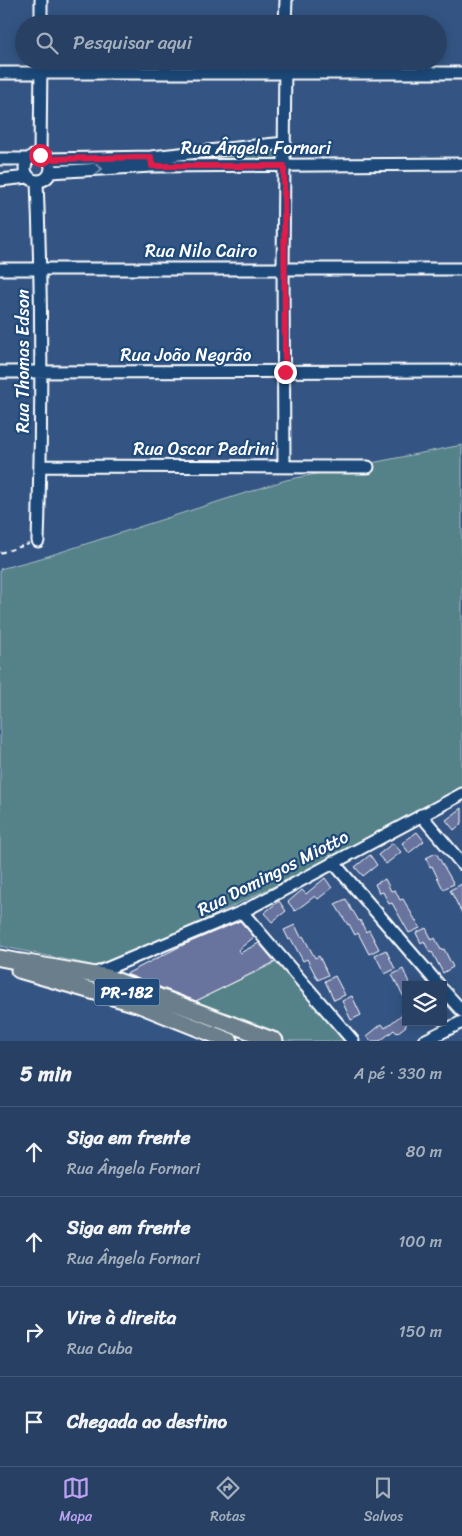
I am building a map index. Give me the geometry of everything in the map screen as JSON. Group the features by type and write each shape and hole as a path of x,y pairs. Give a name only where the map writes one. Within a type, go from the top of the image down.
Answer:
{"main road":[{"name":"PR-182","path":"0,958 22,962 139,996 249,1041"},
{"path":"22,962 107,977 276,1041"},
{"name":"PR-182","path":"0,967 22,970 137,1004 230,1041"}],"street":[{"path":"41,0 41,15"},
{"path":"286,0 286,15"},
{"path":"0,73 20,70"},
{"path":"0,180 46,179 50,172 51,167 44,157 41,70"},
{"path":"284,467 285,70"},
{"path":"374,70 462,73"},
{"name":"Rua Ângela Fornari","path":"50,172 152,162 285,143"},
{"path":"0,159 28,159 36,155 44,157"},
{"name":"Rua Ângela Fornari","path":"44,157 284,166 462,164"},
{"path":"28,159 24,166 32,179"},
{"name":"Rua Thomas Edson","path":"32,179 40,269 41,466 38,541"},
{"name":"Rua Nilo Cairo","path":"0,269 462,269"},
{"name":"Rua João Negrão","path":"0,372 462,371"},
{"name":"Rua Oscar Pedrini","path":"41,466 368,467"},
{"name":"Rua Domingos Miotto","path":"95,974 242,912 462,794"},
{"path":"421,815 462,864"},
{"path":"333,862 436,981"},
{"path":"242,912 353,1041"},
{"path":"0,951 25,955 95,974"},
{"path":"447,995 462,1012"},
{"path":"424,1041 462,1022"}],"path":[{"path":"0,553 38,541"}],"green space":[{"path":"278,146 278,160 191,159"},
{"path":"462,445 462,793 421,815 113,964 101,967 0,946 0,569 45,557 286,480"},
{"path":"279,961 347,1041 280,1041 188,1005"}],"building":[{"path":"462,808 462,823 454,830 446,820"},
{"path":"417,832 424,841 409,853 402,843"},
{"path":"393,843 401,852 386,864 378,855"},
{"path":"436,853 454,884 443,889 426,858"},
{"path":"370,855 377,865 363,876 355,867"},
{"path":"325,878 332,888 318,899 315,896 295,911 288,902 302,890 306,894"},
{"path":"385,879 391,891 395,890 400,900 403,899 420,928 409,933 392,903 389,904 383,892 379,893 375,884"},
{"path":"462,884 462,913 450,890"},
{"path":"346,899 366,932 369,930 379,949 369,954 358,933 355,935 348,925 335,904"},
{"path":"279,901 286,911 272,922 264,913"},
{"path":"240,921 254,937 238,950 240,953 259,943 275,962 196,1001 126,974 181,946"},
{"path":"295,925 315,958 319,956 328,975 318,980 307,959 303,961 291,939 289,940 284,930"},
{"path":"426,928 432,940 435,938 441,950 444,949 453,967 443,973 432,952 430,953 424,941 421,943 416,933"},
{"path":"386,950 395,969 385,974 375,955"},
{"path":"403,969 408,981 402,981 402,994 392,975"},
{"path":"335,976 345,995 334,1000 325,981"},
{"path":"352,996 361,1015 351,1020 342,1001"},
{"path":"402,1014 402,1026 406,1026 397,1033 394,1030 380,1041 371,1041 367,1036 382,1024 385,1028"}],"route":[{"path":"40,155 48,159 151,157 152,166 284,166 285,372"}]}
